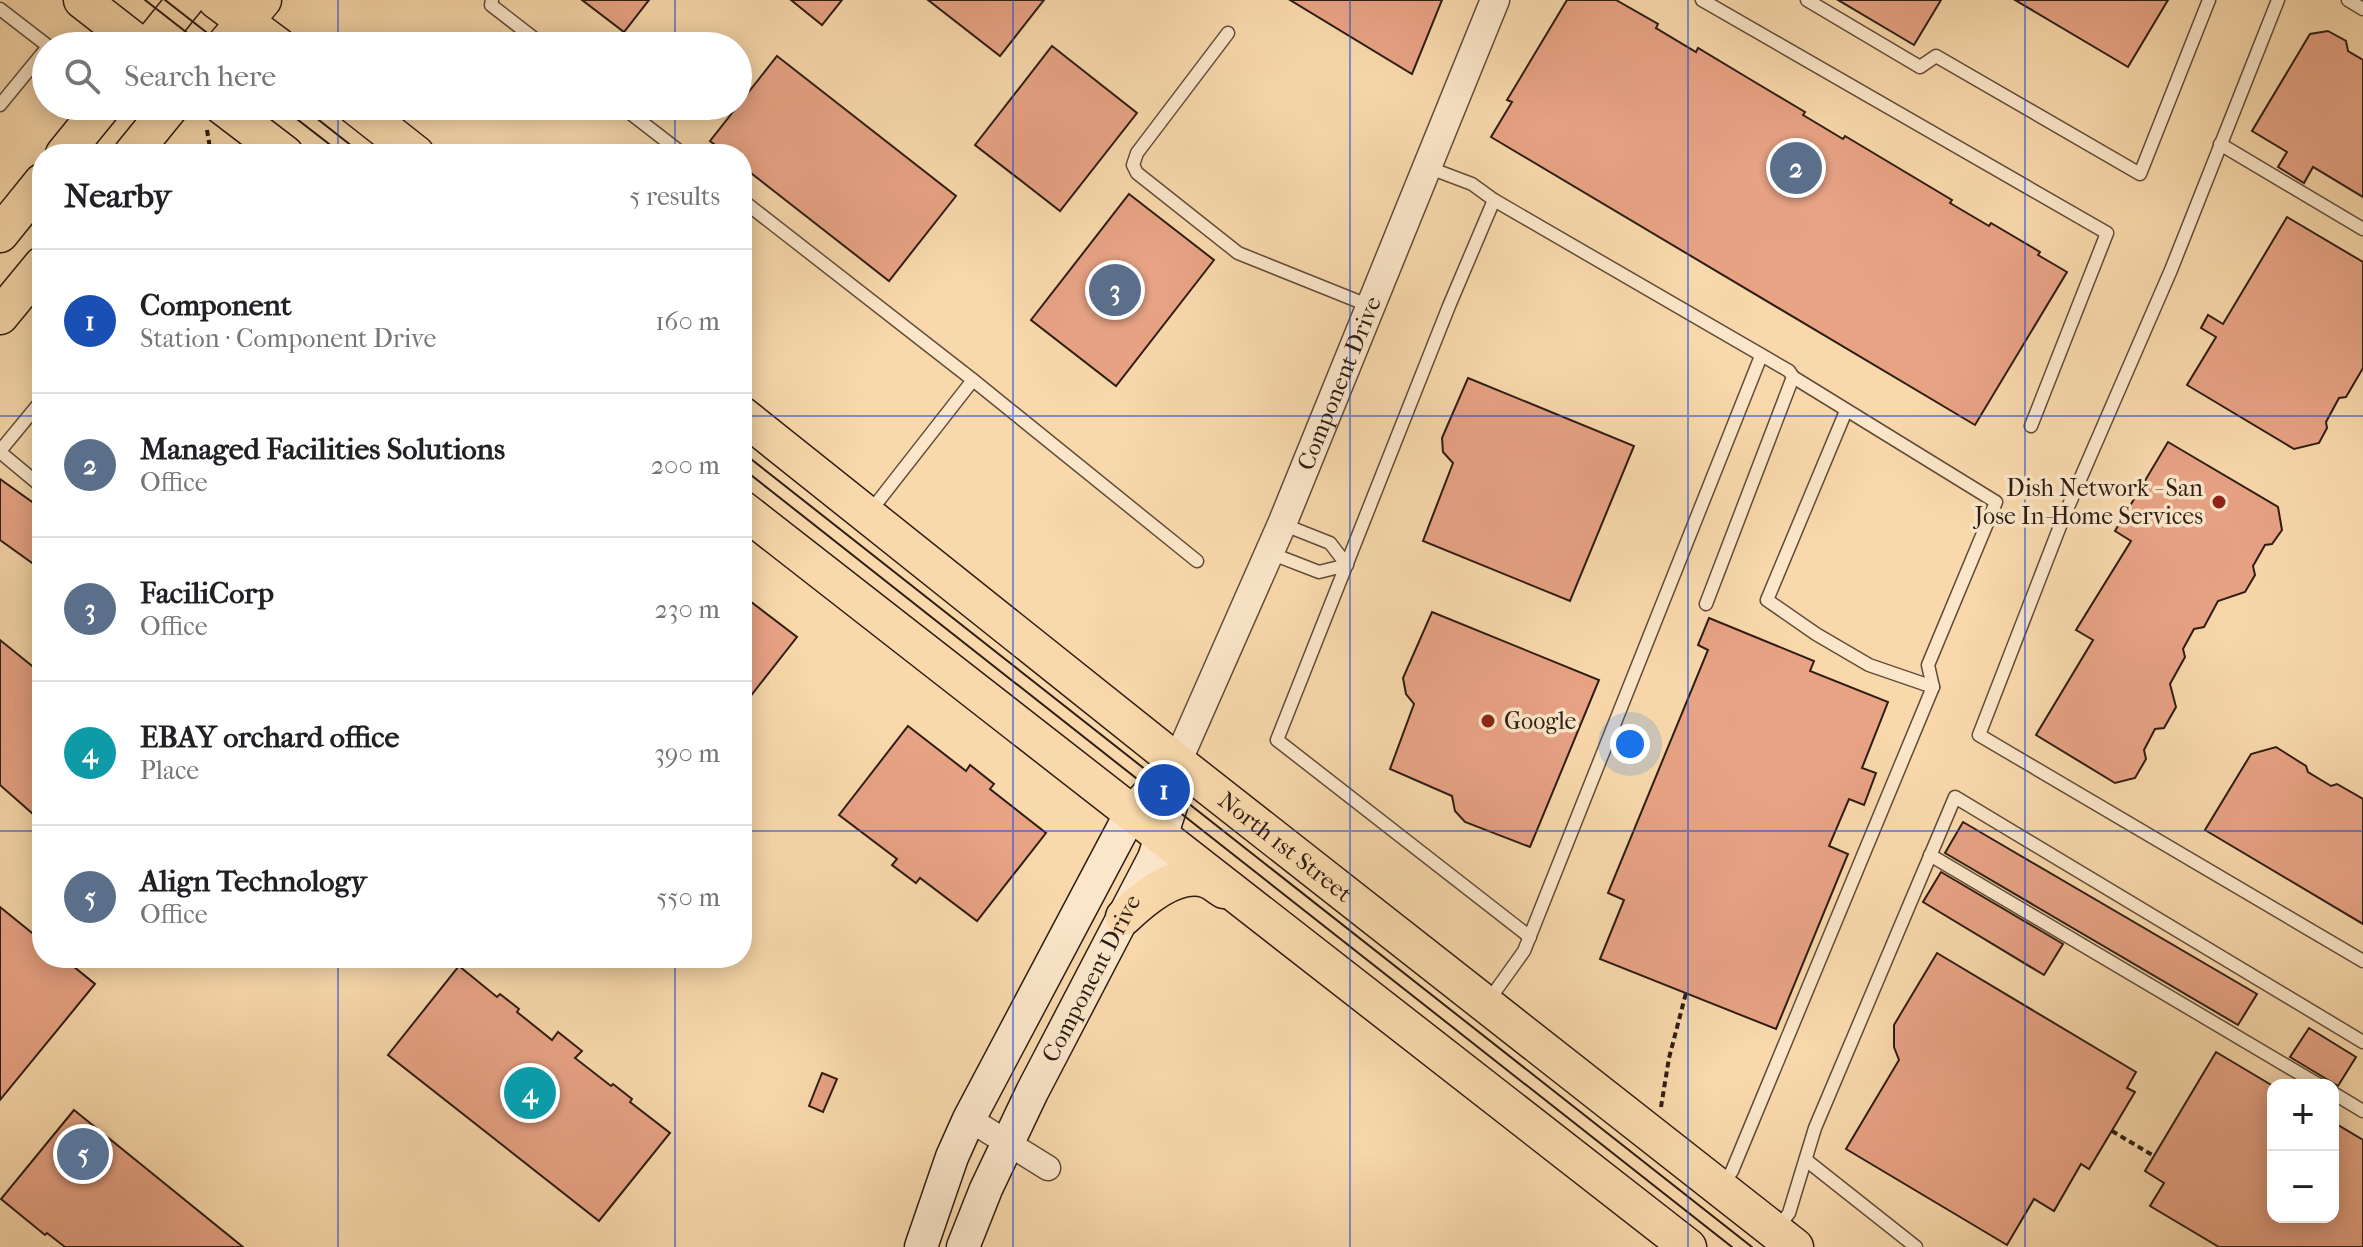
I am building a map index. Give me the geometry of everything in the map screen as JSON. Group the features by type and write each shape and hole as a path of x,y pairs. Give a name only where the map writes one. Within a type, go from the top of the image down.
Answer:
{"main road":[{"path":"82,0 123,32"},
{"path":"160,32 186,0"},
{"path":"216,0 244,23"},
{"path":"72,144 92,120"},
{"path":"140,144 160,120"},
{"path":"218,120 265,144"},
{"path":"373,120 403,144"},
{"path":"0,234 32,194"},
{"path":"0,316 32,282"},
{"name":"North 1st Street","path":"752,423 1177,762 1785,1239"},
{"path":"752,517 1681,1245"},
{"name":"Component Drive","path":"921,1247 952,1157 969,1119 1131,813 1177,762"},
{"name":"Component Drive","path":"963,1247 1007,1144 1162,837 1177,762"},
{"path":"1124,917 1150,893 1189,880 1206,879 1247,904"}],"street":[{"name":"Component Drive","path":"1177,762 1270,553 1495,0"},
{"path":"969,1119 1048,1168"}],"lane":[{"path":"1702,0 2107,233 2031,426"},
{"path":"1807,0 1920,67 1936,56 2140,174 2209,0"},
{"path":"2278,0 2171,270 2062,521 1979,735 2363,961"},
{"path":"2348,0 2363,9"},
{"path":"489,2 526,32"},
{"path":"0,9 32,35"},
{"path":"1228,33 1137,153 1133,165 1137,173 1238,253 1370,306"},
{"path":"0,105 32,66"},
{"path":"639,120 670,144"},
{"path":"2220,144 2363,229"},
{"path":"1427,167 1472,184 1494,200 1789,371 1793,377 1846,411 1996,502 1928,665 1933,687 1732,1171 1721,1188"},
{"path":"1494,200 1454,292 1277,740 1530,937"},
{"path":"752,208 973,380 1197,561"},
{"path":"1486,1004 1524,951 1530,937 1761,356"},
{"path":"1706,604 1793,377"},
{"path":"867,516 973,380"},
{"path":"1846,411 1767,600 1869,665 1933,687"},
{"path":"32,412 0,452 32,479"},
{"path":"1282,524 1330,543 1347,565"},
{"path":"1270,553 1319,572 1347,565"},
{"path":"1785,1239 1789,1213 1815,1128 1955,797 2363,1042"},
{"path":"1930,855 2309,1079"},
{"path":"2339,1097 2363,1111"},
{"path":"1806,1160 1916,1247"}],"path":[{"path":"212,144 214,120"},
{"path":"1660,1114 1669,1058 1686,993"},
{"path":"2112,1131 2154,1156"}],"building":[{"path":"582,0 649,0 624,32"},
{"path":"791,0 842,0 822,25"},
{"path":"928,0 1044,0 1000,56"},
{"path":"1290,0 1442,0 1412,74"},
{"path":"1567,0 1616,0 1658,24 1656,28 1696,52 1698,48 1805,112 1803,115 1843,139 1845,136 1952,200 1950,203 2040,252 2038,255 2067,272 1975,425 1491,137 1512,102 1507,100"},
{"path":"1838,0 1941,0 1914,45"},
{"path":"2015,0 2168,0 2128,67"},
{"path":"2328,31 2346,41 2348,51 2363,60 2363,197 2313,167 2304,183 2278,167 2287,152 2252,131 2310,34"},
{"path":"1052,46 1137,113 1060,211 975,145"},
{"path":"777,56 956,196 889,281 752,174 752,144 714,144 710,141 727,120 752,120 752,88"},
{"path":"1129,194 1214,260 1116,386 1031,320"},
{"path":"2287,217 2363,262 2363,368 2346,397 2339,398 2319,443 2294,449 2187,385 2216,337 2201,328 2208,315 2223,324"},
{"path":"1468,378 1634,446 1570,601 1423,541 1453,463 1443,452 1442,438"},
{"path":"2168,442 2278,507 2282,530 2272,544 2265,545 2253,566 2255,575 2245,592 2218,601 2204,627 2194,629 2183,649 2185,657 2170,684 2176,707 2164,728 2155,729 2144,750 2146,759 2135,778 2115,783 2036,735 2093,640 2076,630 2131,541 2115,531"},
{"path":"0,479 32,502 32,563 0,540"},
{"path":"752,603 797,637 752,694"},
{"path":"1432,612 1599,680 1530,847 1465,822 1455,811 1452,796 1390,769 1414,704 1406,694 1403,678"},
{"path":"1709,618 1814,661 1810,671 1888,702 1862,768 1876,773 1864,805 1849,799 1829,846 1848,854 1776,1029 1600,959 1624,900 1608,893 1708,650 1698,645"},
{"path":"0,640 32,666 32,813 0,785"},
{"path":"908,726 966,771 970,765 994,784 990,789 1046,833 977,921 920,878 916,883 892,865 897,859 839,815"},
{"path":"2276,747 2331,786 2337,784 2363,799 2363,924 2205,830 2251,754"},
{"path":"1963,822 2257,994 2238,1025 1945,853"},
{"path":"1941,872 2063,944 2044,975 1923,902"},
{"path":"0,907 32,933 32,968 75,968 95,984 0,1100"},
{"path":"1937,953 2136,1072 2127,1088 2135,1092 2089,1169 2081,1164 2054,1211 2034,1199 2007,1245 1846,1149 1899,1060 1894,1047 1894,1025"},
{"path":"457,968 461,968 497,997 500,994 519,1009 517,1012 552,1040 558,1032 582,1051 575,1058 632,1099 630,1102 670,1133 599,1221 388,1055"},
{"path":"2309,1028 2356,1057 2339,1084 2339,1079 2326,1079 2290,1057"},
{"path":"2216,1052 2267,1082 2267,1223 2339,1223 2339,1126 2363,1140 2363,1247 2219,1247 2150,1206 2164,1183 2145,1171"},
{"path":"822,1073 837,1079 823,1112 809,1106"},
{"path":"74,1110 243,1247 65,1247 47,1233 45,1235 1,1199"}],"tram line":[{"path":"145,0 186,32"},
{"path":"165,0 206,32"},
{"path":"298,120 329,144"},
{"path":"319,120 349,144"},
{"path":"752,460 1752,1247"},
{"path":"752,476 1732,1247"}],"place":[{"name":"Managed Facilities Solutions","path":"1796,168"},
{"name":"FaciliCorp","path":"1115,290"},
{"name":"Dish Network - San Jose In-Home Services","path":"2219,502"},
{"name":"Google","path":"1488,721"},
{"name":"Component","path":"1164,790"},
{"name":"EBAY orchard office","path":"530,1093"},
{"name":"Align Technology","path":"83,1154"}]}
